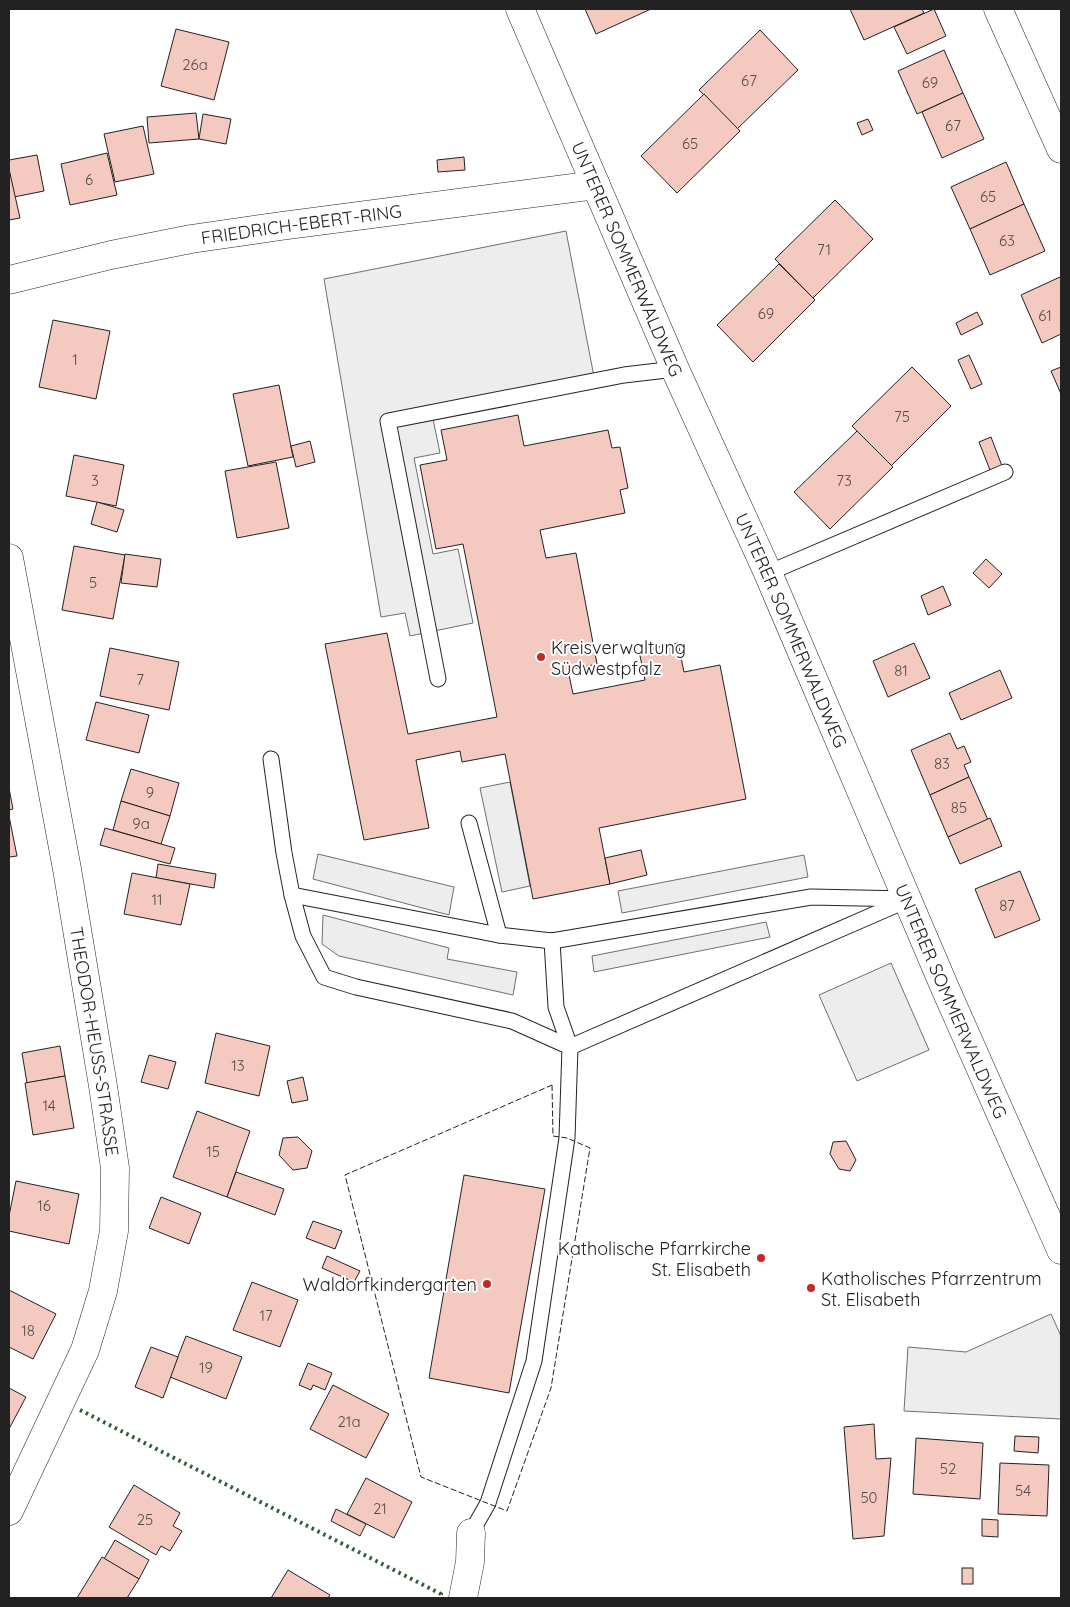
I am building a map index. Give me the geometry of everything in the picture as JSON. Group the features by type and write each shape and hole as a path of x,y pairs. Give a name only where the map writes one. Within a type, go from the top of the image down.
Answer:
{"street":[{"name":"UNTERER SOMMERWALDWEG","path":"520,9 675,369 768,573 945,988 1061,1250"},
{"path":"998,9 1061,149"},
{"name":"FRIEDRICH-EBERT-RING","path":"9,280 111,255 191,239 596,185"},
{"name":"THEODOR-HEUSS-STRASSE","path":"9,558 19,667 103,1086 114,1168 114,1231 103,1291 85,1350 9,1511"},
{"path":"463,1598 470,1562 471,1533"}],"lane":[{"path":"438,679 388,421 624,375 675,369"},
{"path":"768,573 1005,472"},
{"path":"271,759 292,895 303,936 324,977 356,987 512,1021 570,1047 908,899"},
{"path":"470,822 499,935"},
{"path":"292,895 499,935 552,941 810,897 908,899"},
{"path":"471,1533 488,1503 534,1361 567,1138 570,1047 556,1006 552,941"}],"shaded area":[{"path":"566,231 596,387 433,419 440,453 414,458 433,554 458,549 473,623 410,636 405,613 381,617 324,279"},
{"path":"510,782 530,886 502,892 480,788"},
{"path":"318,854 454,887 449,915 313,879"},
{"path":"804,855 808,877 622,913 618,891"},
{"path":"323,915 449,948 447,959 517,972 513,995 339,956 322,944"},
{"path":"766,922 770,937 594,972 592,956"},
{"path":"891,963 929,1050 857,1081 819,995"},
{"path":"1051,1314 1061,1336 1061,1419 904,1411 908,1347 966,1352"}],"building":[{"path":"585,9 651,9 596,34"},
{"path":"850,9 922,9 924,13 864,40"},
{"path":"934,9 946,36 907,54 894,27"},
{"path":"176,29 229,42 214,100 161,86"},
{"path":"760,30 798,70 737,129 699,90"},
{"path":"944,50 963,93 917,114 898,71"},
{"path":"963,93 984,139 942,158 922,112"},
{"path":"704,94 740,131 677,193 641,156"},
{"path":"196,113 199,139 149,143 147,117"},
{"path":"203,114 231,119 226,144 199,139"},
{"path":"868,119 873,130 862,135 857,123"},
{"path":"143,126 154,174 115,182 104,134"},
{"path":"107,153 117,195 70,205 61,164"},
{"path":"37,155 44,191 14,197 9,160"},
{"path":"464,157 465,170 438,172 437,160"},
{"path":"1006,162 1024,204 970,229 951,187"},
{"path":"9,169 20,218 9,220"},
{"path":"835,200 873,239 813,298 775,259"},
{"path":"1024,204 1045,251 990,275 970,229"},
{"path":"779,264 815,300 753,362 717,325"},
{"path":"1060,277 1061,334 1042,343 1021,295"},
{"path":"977,312 983,324 961,335 956,323"},
{"path":"53,320 110,331 96,399 39,387"},
{"path":"969,355 982,384 971,389 958,360"},
{"path":"912,367 951,406 891,466 852,426"},
{"path":"1061,367 1061,394 1051,371"},
{"path":"279,385 293,457 248,466 233,394"},
{"name":"Kreisverwaltung Südwestpfalz","path":"518,415 524,446 608,430 612,448 620,447 628,488 620,490 625,513 540,530 546,558 576,553 597,664 568,670 573,694 645,680 639,651 678,643 684,672 720,665 746,799 599,828 610,884 533,899 505,754 462,762 460,751 416,760 429,828 364,840 325,644 387,633 408,734 497,717 463,544 436,549 420,465 447,460 441,430"},
{"path":"857,431 893,467 830,529 794,492"},
{"path":"991,437 1002,466 990,470 979,442"},
{"path":"310,441 315,462 296,467 291,446"},
{"path":"74,455 124,465 116,506 66,496"},
{"path":"276,462 289,528 237,538 225,471"},
{"path":"97,502 124,510 117,532 91,524"},
{"path":"74,546 125,555 113,619 62,610"},
{"path":"125,554 161,559 157,587 121,583"},
{"path":"986,559 1002,574 989,588 973,573"},
{"path":"943,586 951,605 928,615 921,596"},
{"path":"914,643 930,678 888,697 873,661"},
{"path":"110,648 179,662 169,710 100,696"},
{"path":"1000,670 1012,698 961,720 949,693"},
{"path":"96,702 149,715 139,753 86,740"},
{"path":"950,733 957,749 964,746 971,762 964,765 969,777 930,795 911,750"},
{"path":"131,769 179,783 170,816 121,801"},
{"path":"969,777 988,820 948,837 930,795"},
{"path":"9,788 13,809 9,810"},
{"path":"121,801 170,816 161,844 113,830"},
{"path":"9,816 17,856 9,857"},
{"path":"990,818 1002,846 960,864 948,837"},
{"path":"105,828 175,848 170,864 100,845"},
{"path":"641,850 647,875 610,884 605,858"},
{"path":"158,864 216,874 214,888 156,878"},
{"path":"1020,871 1040,920 995,938 975,889"},
{"path":"132,873 190,884 181,925 124,914"},
{"path":"216,1033 270,1046 259,1096 205,1083"},
{"path":"60,1046 65,1076 27,1083 22,1053"},
{"path":"149,1055 176,1062 168,1089 141,1082"},
{"path":"65,1076 74,1128 33,1135 25,1083"},
{"path":"303,1077 308,1100 292,1103 287,1081"},
{"path":"197,1111 250,1131 227,1197 173,1177"},
{"path":"298,1137 312,1151 307,1168 293,1170 279,1155 283,1138"},
{"path":"846,1141 856,1160 850,1171 839,1169 830,1154 833,1142"},
{"path":"236,1172 284,1189 275,1215 227,1197"},
{"name":"Waldorfkindergarten","path":"464,1175 545,1189 509,1393 429,1378"},
{"path":"16,1181 79,1194 69,1244 9,1231 9,1216"},
{"path":"161,1197 201,1213 189,1244 149,1228"},
{"path":"313,1221 342,1231 335,1249 306,1238"},
{"path":"327,1256 360,1271 354,1282 322,1268"},
{"path":"252,1282 298,1300 280,1347 233,1330"},
{"path":"9,1290 56,1314 33,1359 9,1347"},
{"path":"186,1336 242,1357 226,1399 170,1377"},
{"path":"151,1347 178,1357 163,1398 135,1387"},
{"path":"308,1363 332,1373 325,1390 313,1385 311,1390 299,1385"},
{"path":"333,1385 389,1414 366,1458 310,1429"},
{"path":"9,1388 26,1397 9,1429"},
{"path":"874,1424 876,1459 891,1458 884,1536 853,1539 844,1427"},
{"path":"1015,1436 1039,1437 1038,1453 1014,1451"},
{"path":"916,1438 983,1443 980,1499 913,1494"},
{"path":"1000,1463 1049,1465 1047,1516 998,1514"},
{"path":"366,1478 412,1502 394,1538 347,1514"},
{"path":"134,1485 180,1513 173,1526 182,1531 170,1551 161,1546 156,1555 109,1527"},
{"path":"336,1509 366,1524 360,1536 331,1521"},
{"path":"982,1519 998,1520 998,1537 982,1536"},
{"path":"115,1540 149,1560 139,1579 104,1559"},
{"path":"102,1557 139,1579 127,1598 77,1598"},
{"path":"962,1568 973,1568 973,1584 962,1584"},
{"path":"288,1570 330,1595 328,1598 271,1598"}],"hedge":[{"path":"80,1410 441,1594 439,1598"}],"fence":[{"path":"552,1085 553,1136 567,1138 590,1148 551,1388 507,1511 421,1477 345,1175 552,1085"}],"place":[{"name":"Kreisverwaltung Südwestpfalz","path":"541,657"},
{"name":"Katholische Pfarrkirche St. Elisabeth","path":"761,1258"},
{"name":"Waldorfkindergarten","path":"487,1284"},
{"name":"Katholisches Pfarrzentrum St. Elisabeth","path":"811,1288"}]}
